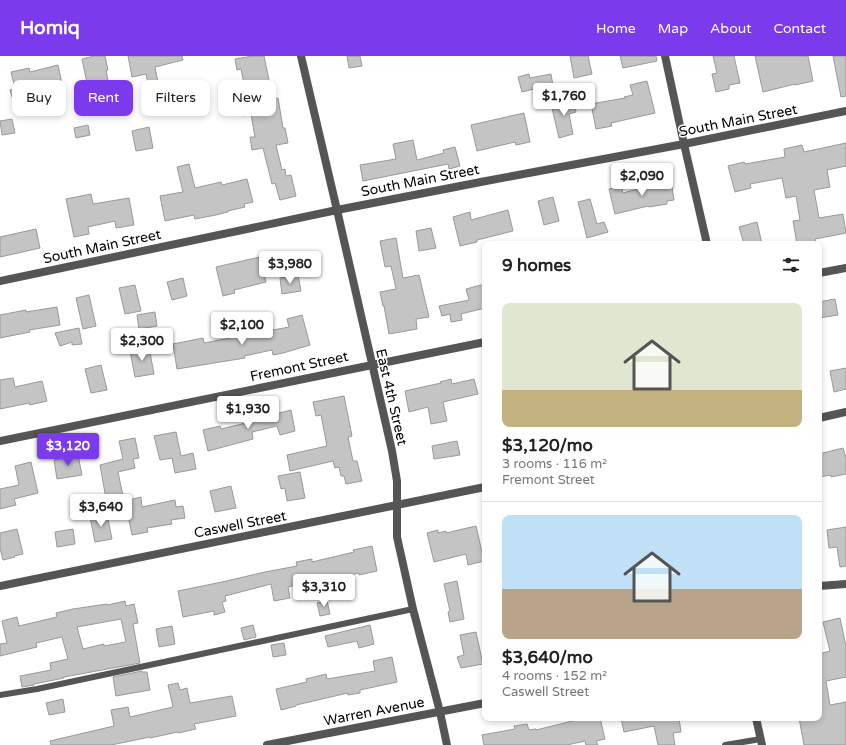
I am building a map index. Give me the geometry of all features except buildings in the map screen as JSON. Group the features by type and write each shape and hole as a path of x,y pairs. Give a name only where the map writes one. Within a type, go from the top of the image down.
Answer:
{"street":[{"name":"East 4th Street","path":"301,56 392,451 397,481 397,537 413,609 440,712 447,745"},
{"path":"665,56 706,241"},
{"name":"South Main Street","path":"0,281 337,210 684,144 846,111"},
{"path":"822,272 846,268"},
{"name":"Fremont Street","path":"0,441 371,364 482,343"},
{"path":"822,417 846,412"},
{"name":"Caswell Street","path":"0,586 482,488"},
{"path":"822,586 846,584"},
{"name":"Warren Avenue","path":"267,745 482,704"},
{"path":"757,721 761,742"}],"lane":[{"path":"0,695 37,689 413,609"},
{"path":"725,745 761,742"}]}
